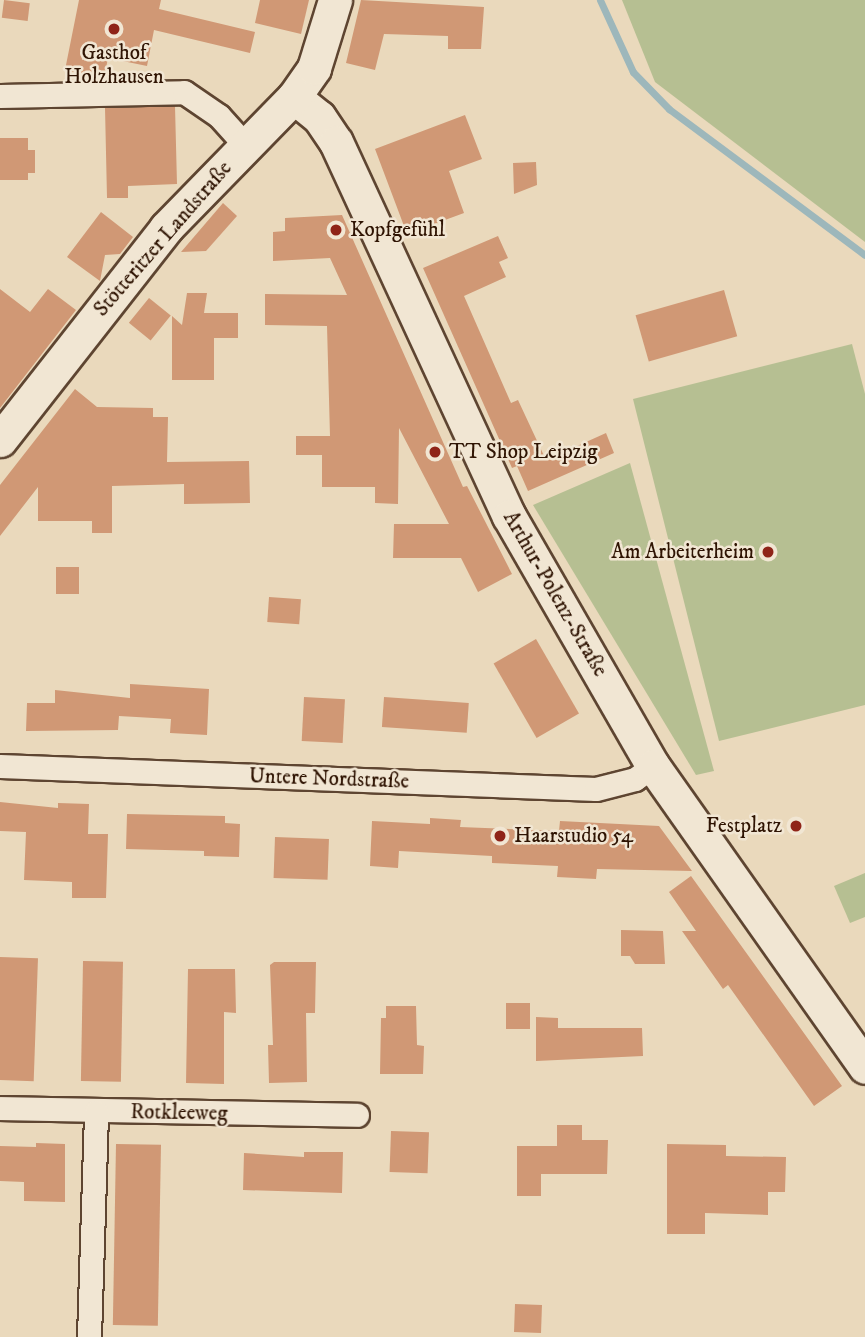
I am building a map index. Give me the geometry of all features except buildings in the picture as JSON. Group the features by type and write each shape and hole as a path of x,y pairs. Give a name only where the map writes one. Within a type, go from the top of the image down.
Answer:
{"street":[{"name":"Stötteritzer Landstraße","path":"0,440 166,228 293,97 314,68 335,0"},
{"path":"0,96 184,92 219,116 245,145"},
{"name":"Arthur-Polenz-Straße","path":"293,97 319,117 336,142 509,516 653,766 865,1067"},
{"name":"Untere Nordstraße","path":"0,766 596,789 635,779 653,766"},
{"name":"Rotkleeweg","path":"0,1108 96,1112 358,1115"},
{"path":"89,1337 96,1112"}],"green space":[{"path":"622,0 865,0 865,242 655,82"},
{"name":"Am Arbeiterheim","path":"852,344 865,394 865,705 719,741 633,399"},
{"path":"630,463 714,771 696,775 533,505"},
{"path":"865,873 865,917 850,923 834,886"}],"waterway":[{"path":"600,0 633,72 669,109 865,255"}],"place":[{"name":"Gasthof Holzhausen","path":"114,29"},
{"name":"Kopfgefühl","path":"336,230"},
{"name":"TT Shop Leipzig","path":"435,452"},
{"name":"Am Arbeiterheim","path":"768,552"},
{"name":"Festplatz","path":"796,826"},
{"name":"Haarstudio 54","path":"500,836"}]}
